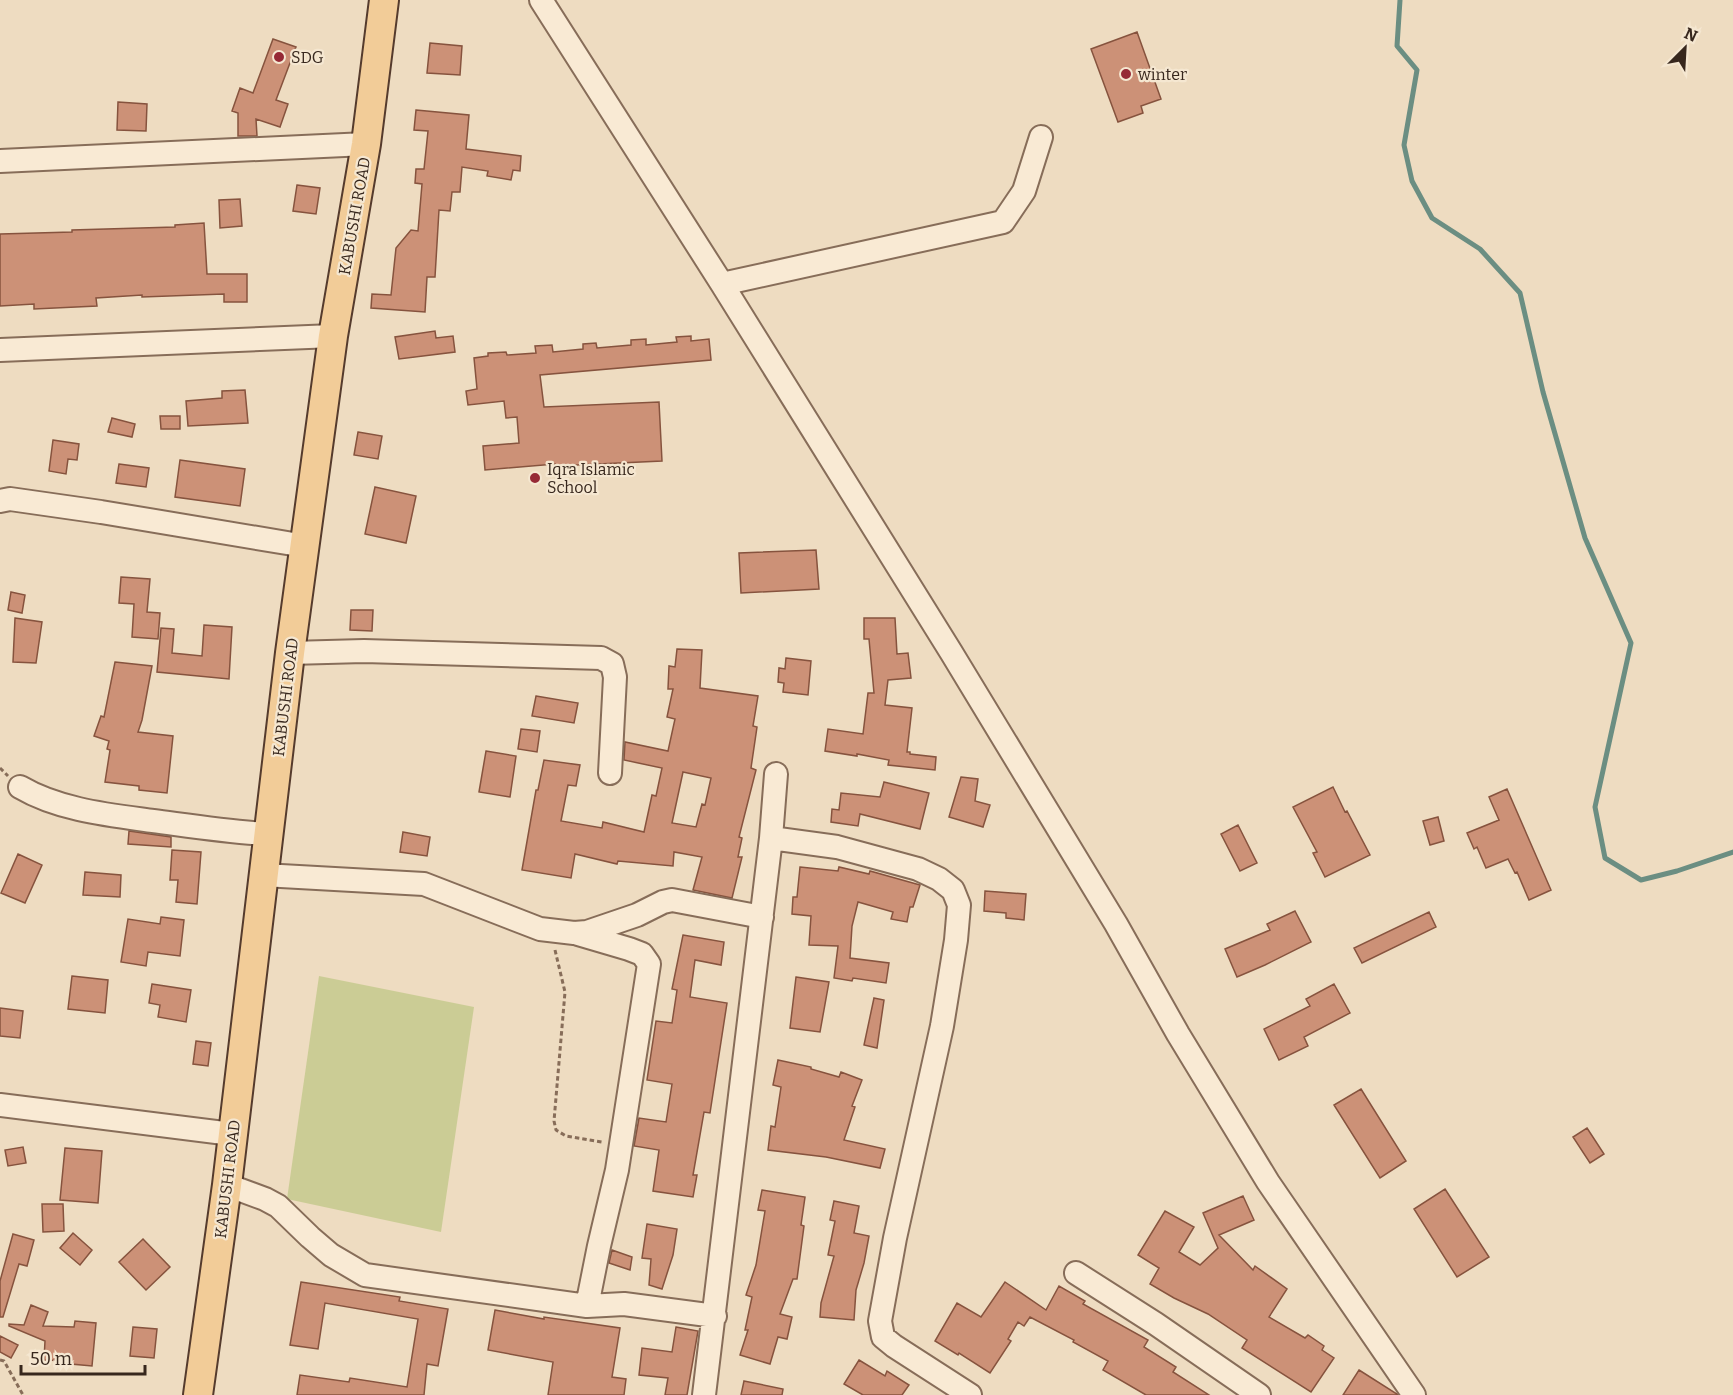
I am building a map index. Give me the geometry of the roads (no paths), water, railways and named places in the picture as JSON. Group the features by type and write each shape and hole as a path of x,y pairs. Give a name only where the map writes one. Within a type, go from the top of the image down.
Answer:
{"main road":[{"name":"KABUSHI ROAD","path":"198,1395 227,1185 290,653 333,336 366,144 384,0"}],"street":[{"path":"542,0 858,501 1044,804 1116,924 1178,1034 1268,1182 1414,1395"},
{"path":"722,284 1003,222 1024,191 1041,137"},
{"path":"0,161 366,144"},
{"path":"0,350 333,336"},
{"path":"0,501 10,499 101,512 305,546"},
{"path":"290,653 364,651 601,658 612,664 615,677 610,773"},
{"path":"704,1395 762,917 776,774"},
{"path":"20,787 33,795 81,810 230,832 268,834"},
{"path":"771,838 837,847 918,869 939,879 952,890 959,905 956,940 942,1026 895,1238 880,1321 883,1337 970,1395"},
{"path":"263,875 424,884 540,929 574,933 642,954 649,964 621,1146 587,1306"},
{"path":"574,933 587,932 672,900 762,917"},
{"path":"0,1105 232,1134"},
{"path":"227,1185 278,1206 331,1255 365,1275 587,1306 624,1305 715,1316"},
{"path":"1076,1273 1156,1324 1259,1395"}],"waterway":[{"path":"1400,0 1397,46 1417,70 1404,145 1412,181 1432,218 1480,249 1520,293 1543,392 1585,538 1631,643 1595,807 1605,858 1641,880 1677,871 1733,852"}],"place":[{"name":"SDG","path":"279,57"},
{"name":"winter","path":"1126,74"},
{"name":"Iqra Islamic School","path":"535,478"}]}
